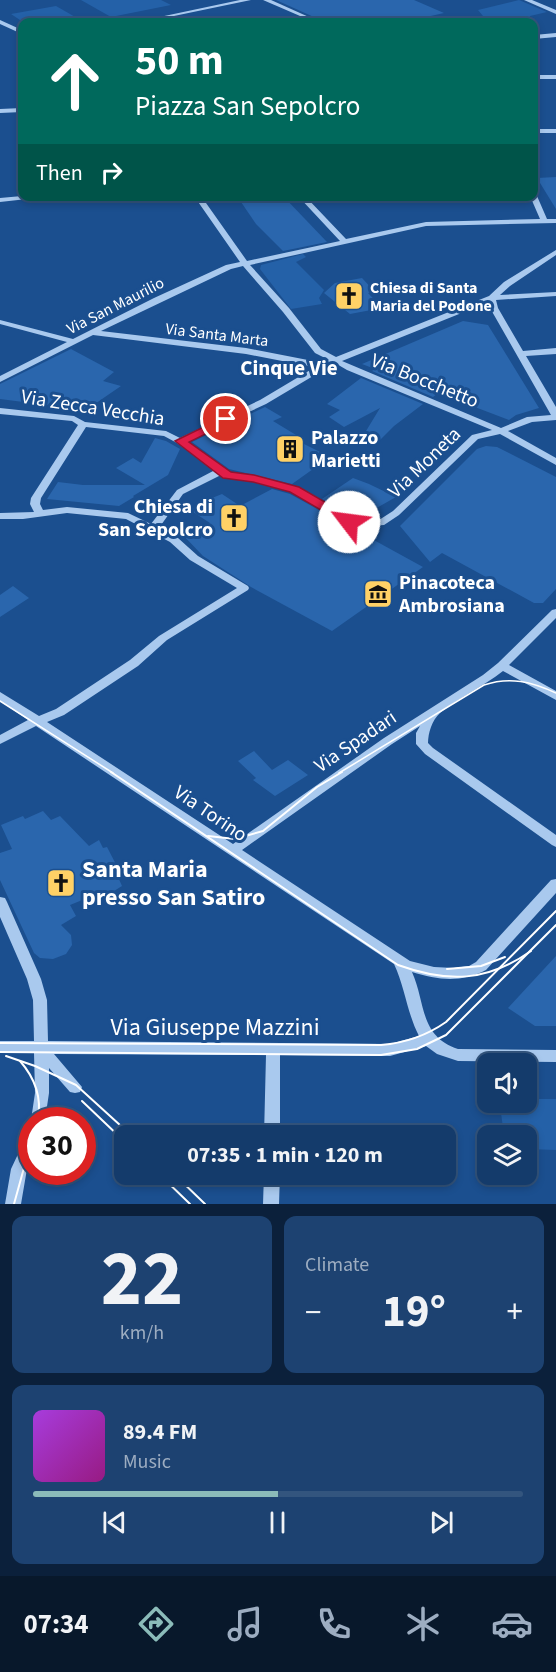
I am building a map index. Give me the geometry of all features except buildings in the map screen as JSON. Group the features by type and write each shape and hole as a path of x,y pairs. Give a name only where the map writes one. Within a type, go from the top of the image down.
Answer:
{"street":[{"path":"159,18 248,0"},
{"path":"266,0 308,18"},
{"path":"527,0 556,12"},
{"path":"0,22 18,30"},
{"path":"538,37 556,35"},
{"path":"538,78 556,77"},
{"path":"0,111 18,110"},
{"path":"538,131 556,131"},
{"path":"0,200 18,199"},
{"path":"200,201 245,263 318,351 336,362"},
{"path":"306,201 344,241"},
{"path":"535,201 544,221"},
{"name":"Via San Maurilio","path":"0,379 157,300 229,267 426,224 556,220"},
{"path":"492,298 507,284 556,252"},
{"path":"180,441 263,402 326,364 336,362 492,298 556,294"},
{"path":"492,298 494,308 556,416"},
{"path":"0,322 76,342"},
{"name":"Via Santa Marta","path":"94,333 246,351 314,364 336,362"},
{"path":"520,354 556,351"},
{"name":"Via Bocchetto","path":"336,362 501,431 556,462"},
{"name":"Via Zecca Vecchia","path":"0,411 74,419 83,424 166,434 180,441 221,471"},
{"name":"Via Moneta","path":"221,471 228,475 294,490 349,522 373,525 396,513 475,437 501,431 530,419 556,416"},
{"path":"40,514 35,504 36,498 83,424"},
{"path":"153,529 180,492 221,471"},
{"path":"0,516 73,510 119,514 174,540 194,558 244,588 163,638 134,663 66,707 0,740"},
{"name":"Via Spadari","path":"232,851 502,666 556,612"},
{"path":"502,666 556,696"},
{"name":"Via Torino","path":"0,696 400,963 445,974 467,973 481,966 556,884"},
{"path":"437,709 428,720 422,733 422,744 556,842"},
{"path":"0,902 34,979 40,1000 42,1093 40,1107"},
{"path":"400,963 410,978 417,1016 429,1039 444,1051 458,1054 556,1056"},
{"name":"Via Giuseppe Mazzini","path":"0,1047 390,1050 429,1039"},
{"path":"40,1048 75,1087"},
{"path":"272,1125 273,1050"},
{"path":"13,1204 18,1175"},
{"path":"271,1204 272,1185"}],"shaded area":[{"path":"81,0 161,0 171,5 111,17"},
{"path":"519,0 547,12 529,18 485,18 478,10"},
{"path":"56,6 77,18 18,19 11,14"},
{"path":"303,254 306,257 296,262 324,290 319,298 322,304 291,309 260,269 261,265"},
{"path":"537,1099 556,1099 556,1150 537,1149 537,1125 503,1125 501,1113 537,1113"}],"tram line":[{"path":"339,773 484,685 512,681 538,686 556,693"},
{"path":"0,701 113,773"},
{"path":"111,772 398,965 450,977 483,974 498,969"},
{"path":"208,836 235,839 263,831 317,787 342,772"},
{"path":"498,969 556,911"},
{"path":"528,953 556,925"},
{"path":"0,1052 381,1055 417,1049 446,1035 528,953"},
{"path":"498,969 528,953"},
{"path":"447,969 481,966 505,957"},
{"path":"0,1043 381,1045 398,1043 423,1035 446,1022 498,969"},
{"path":"6,1056 35,1066 76,1085 120,1125"},
{"path":"20,1061 30,1074 36,1088 39,1107"},
{"path":"82,1101 114,1131"},
{"path":"14,1204 19,1185"},
{"path":"170,1185 190,1204"},
{"path":"185,1185 205,1204"}],"place":[{"name":"Chiesa di Santa Maria del Podone","path":"349,296"},
{"name":"Palazzo Marietti","path":"290,449"},
{"name":"Chiesa di San Sepolcro","path":"234,518"},
{"name":"Pinacoteca Ambrosiana","path":"378,594"},
{"name":"Santa Maria presso San Satiro","path":"61,883"}],"district":[{"name":"Cinque Vie","path":"289,368"}],"route":[{"path":"226,419 180,441 228,475 254,479 294,490 349,522"}]}
